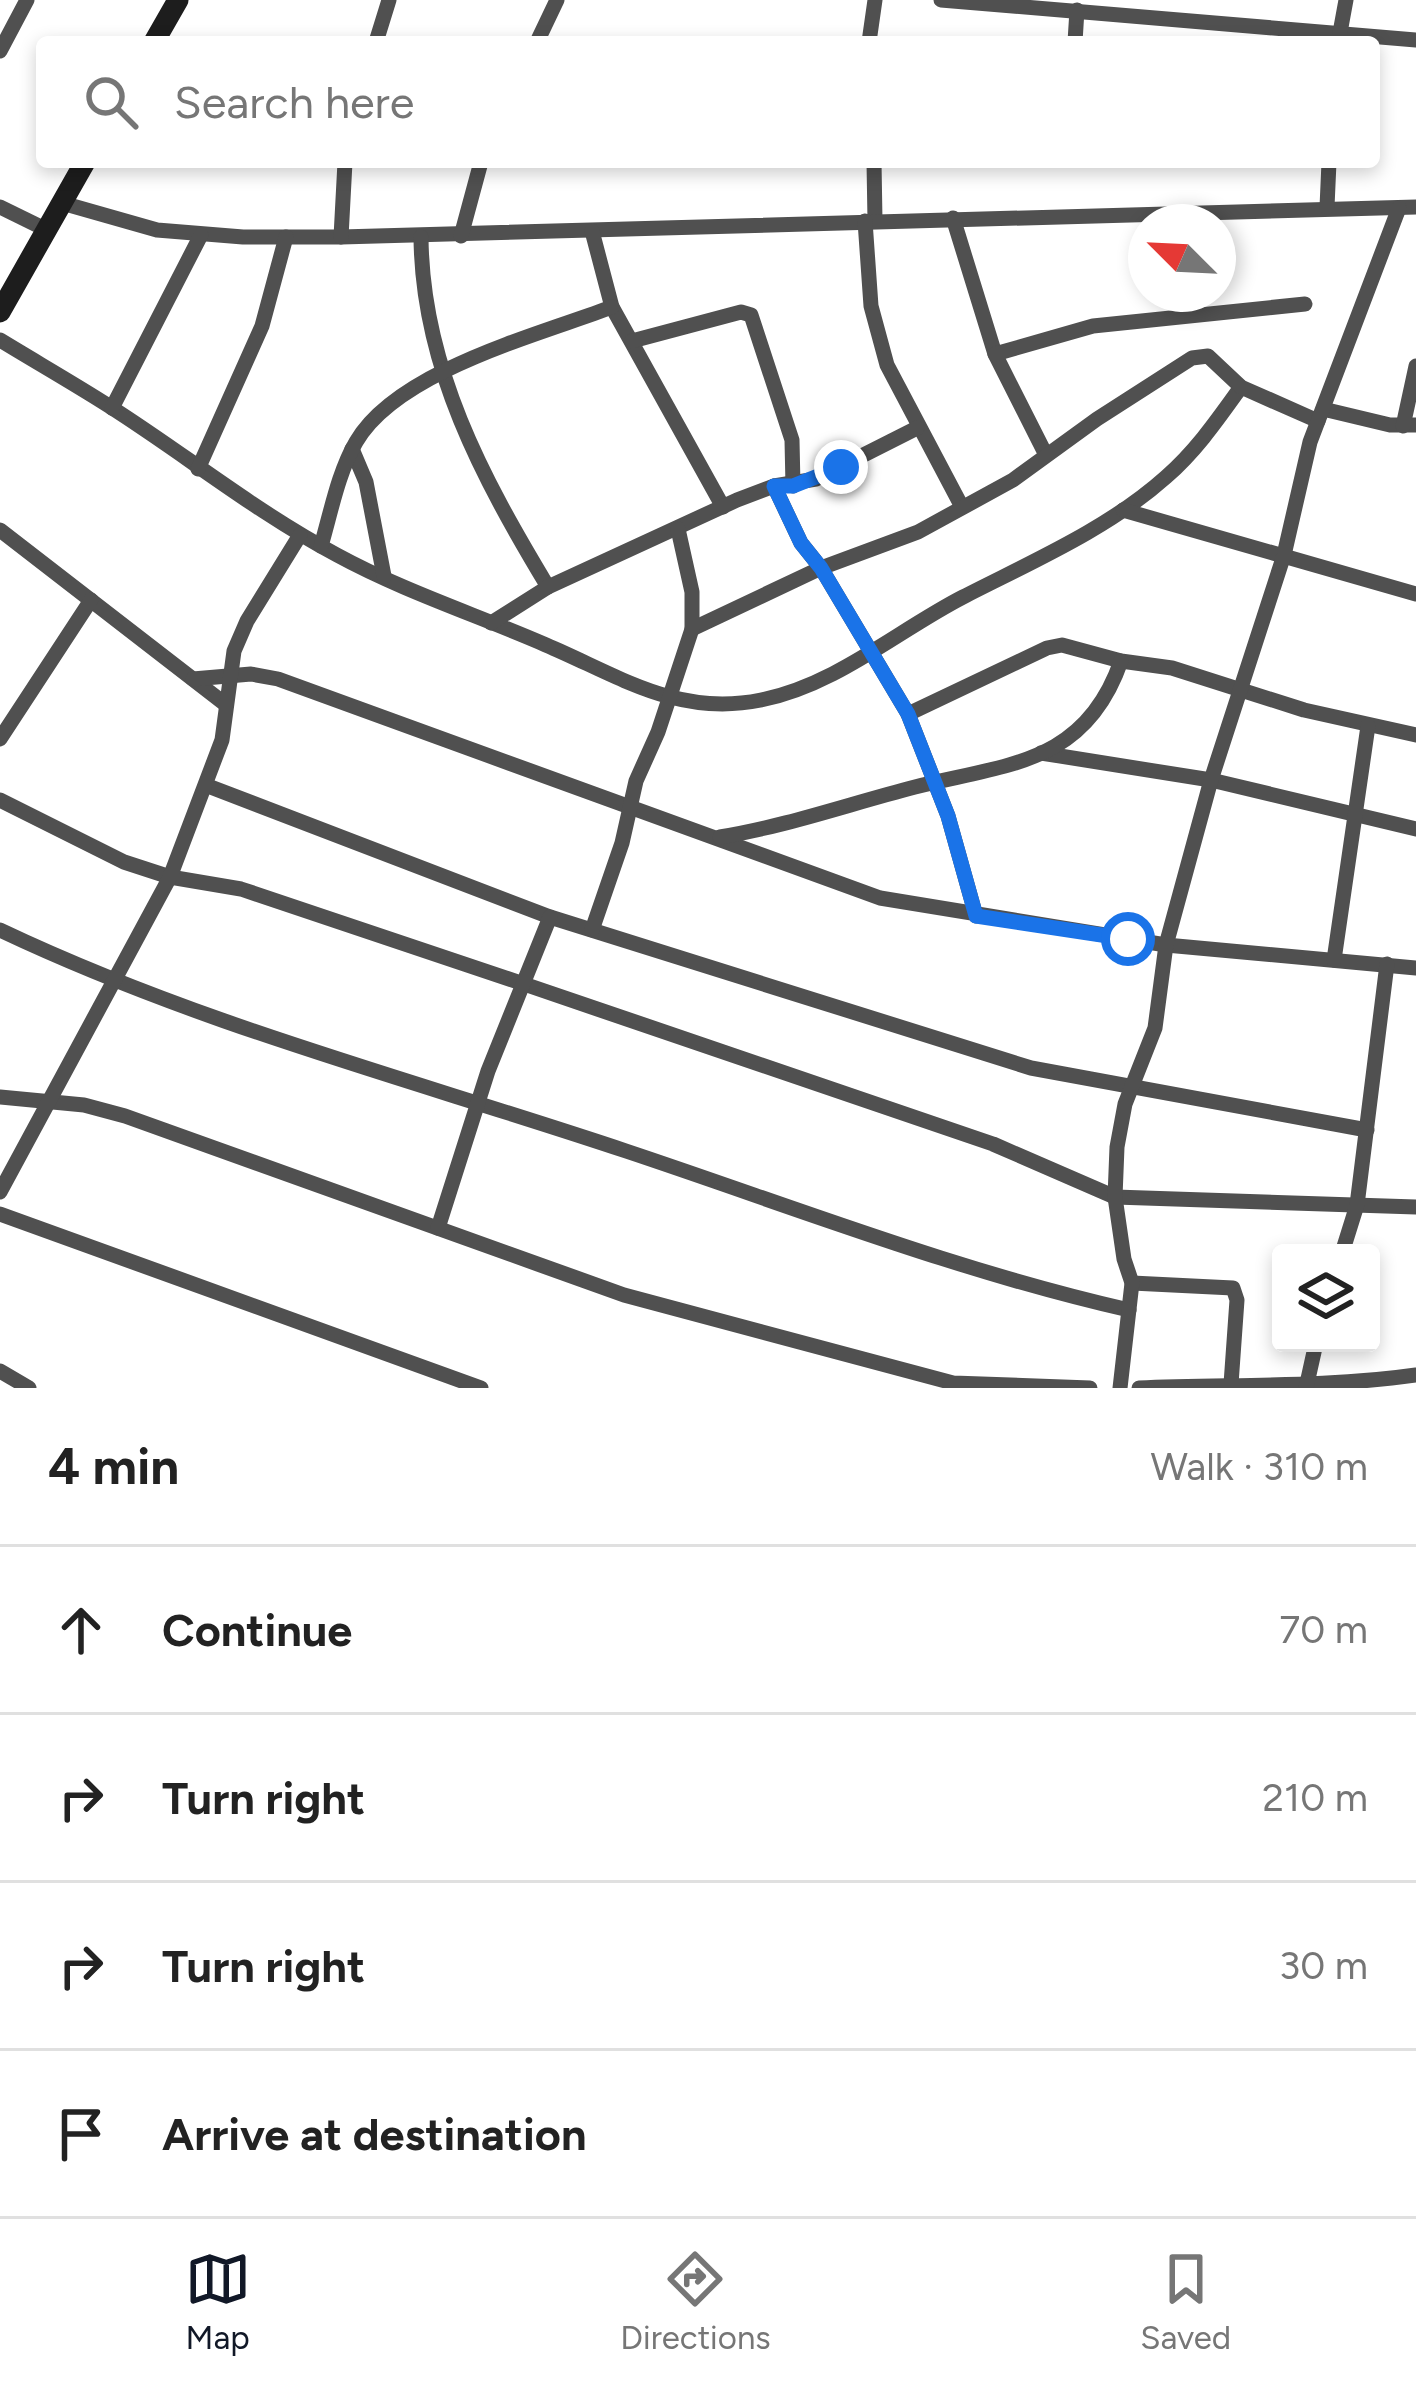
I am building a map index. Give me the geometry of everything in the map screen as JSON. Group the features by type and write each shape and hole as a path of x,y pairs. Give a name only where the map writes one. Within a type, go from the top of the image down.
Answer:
{"main road":[{"path":"157,36 178,0"},
{"path":"0,312 82,168"}],"street":[{"path":"0,51 27,0"},
{"path":"378,36 389,0"},
{"path":"540,36 557,0"},
{"path":"870,36 875,0"},
{"path":"941,0 1329,36"},
{"path":"1339,36 1346,0"},
{"path":"1075,36 1077,10"},
{"path":"1380,39 1416,40"},
{"path":"341,237 345,168"},
{"path":"461,236 479,168"},
{"path":"874,168 871,306 878,337 917,428 962,507"},
{"path":"1327,207 1329,168"},
{"path":"62,203 123,223 200,235 286,237 461,236 1407,207 1320,415 1284,555 1211,780 1166,945 1156,1028 1130,1089 1117,1147 1114,1197 1132,1283 1120,1388"},
{"path":"0,208 47,230"},
{"path":"953,218 995,354 1046,455"},
{"path":"592,231 612,307 723,507"},
{"path":"112,408 200,235"},
{"path":"198,469 262,326 286,237"},
{"path":"421,237 424,297 443,370 485,481 548,587"},
{"path":"995,354 1093,326 1305,304"},
{"path":"321,546 352,449 380,411 443,370 612,307"},
{"path":"632,341 741,312 751,315 792,440 793,486"},
{"path":"0,340 321,546 652,694 727,704 763,700 814,681 1123,510 1168,476 1204,440 1241,387"},
{"path":"692,629 821,568 918,532 1013,479 1192,358 1210,357 1241,387 1320,415 1410,426 1416,366"},
{"path":"491,623 548,587 774,486 816,479 917,428"},
{"path":"352,449 366,482 384,576"},
{"path":"774,486 801,543 821,568 908,714 936,783 976,916"},
{"path":"1123,510 1416,594"},
{"path":"592,930 636,781 692,629 692,592 678,529"},
{"path":"0,530 225,704"},
{"path":"0,1192 170,878 223,740 228,674 247,621 300,535"},
{"path":"0,740 91,600"},
{"path":"908,714 1056,645 1172,668 1304,710 1416,735"},
{"path":"716,838 780,827 984,774 1041,753 1067,739 1094,713 1120,661"},
{"path":"193,679 228,674 278,679 880,898 1166,945 1416,968"},
{"path":"1334,960 1368,726"},
{"path":"1041,753 1211,780 1416,829"},
{"path":"208,786 550,917 1031,1068 1367,1130"},
{"path":"0,800 104,853 170,878 241,889 524,984 993,1144 1114,1197 1416,1207"},
{"path":"437,1228 476,1106 550,917"},
{"path":"0,930 116,982 476,1106 625,1150 968,1269 1129,1310"},
{"path":"1345,1244 1357,1205 1388,964"},
{"path":"0,1097 17,1102 50,1100 124,1116 624,1294 952,1386 1090,1388"},
{"path":"0,1214 476,1387"},
{"path":"1132,1283 1232,1288 1238,1300 1232,1384"},
{"path":"1306,1387 1314,1352"},
{"path":"0,1371 29,1388"},
{"path":"1139,1388 1384,1385 1416,1376"}],"route":[{"path":"841,467 793,486 774,486 801,543 821,568 908,714 948,816 976,916 1128,939"}]}
